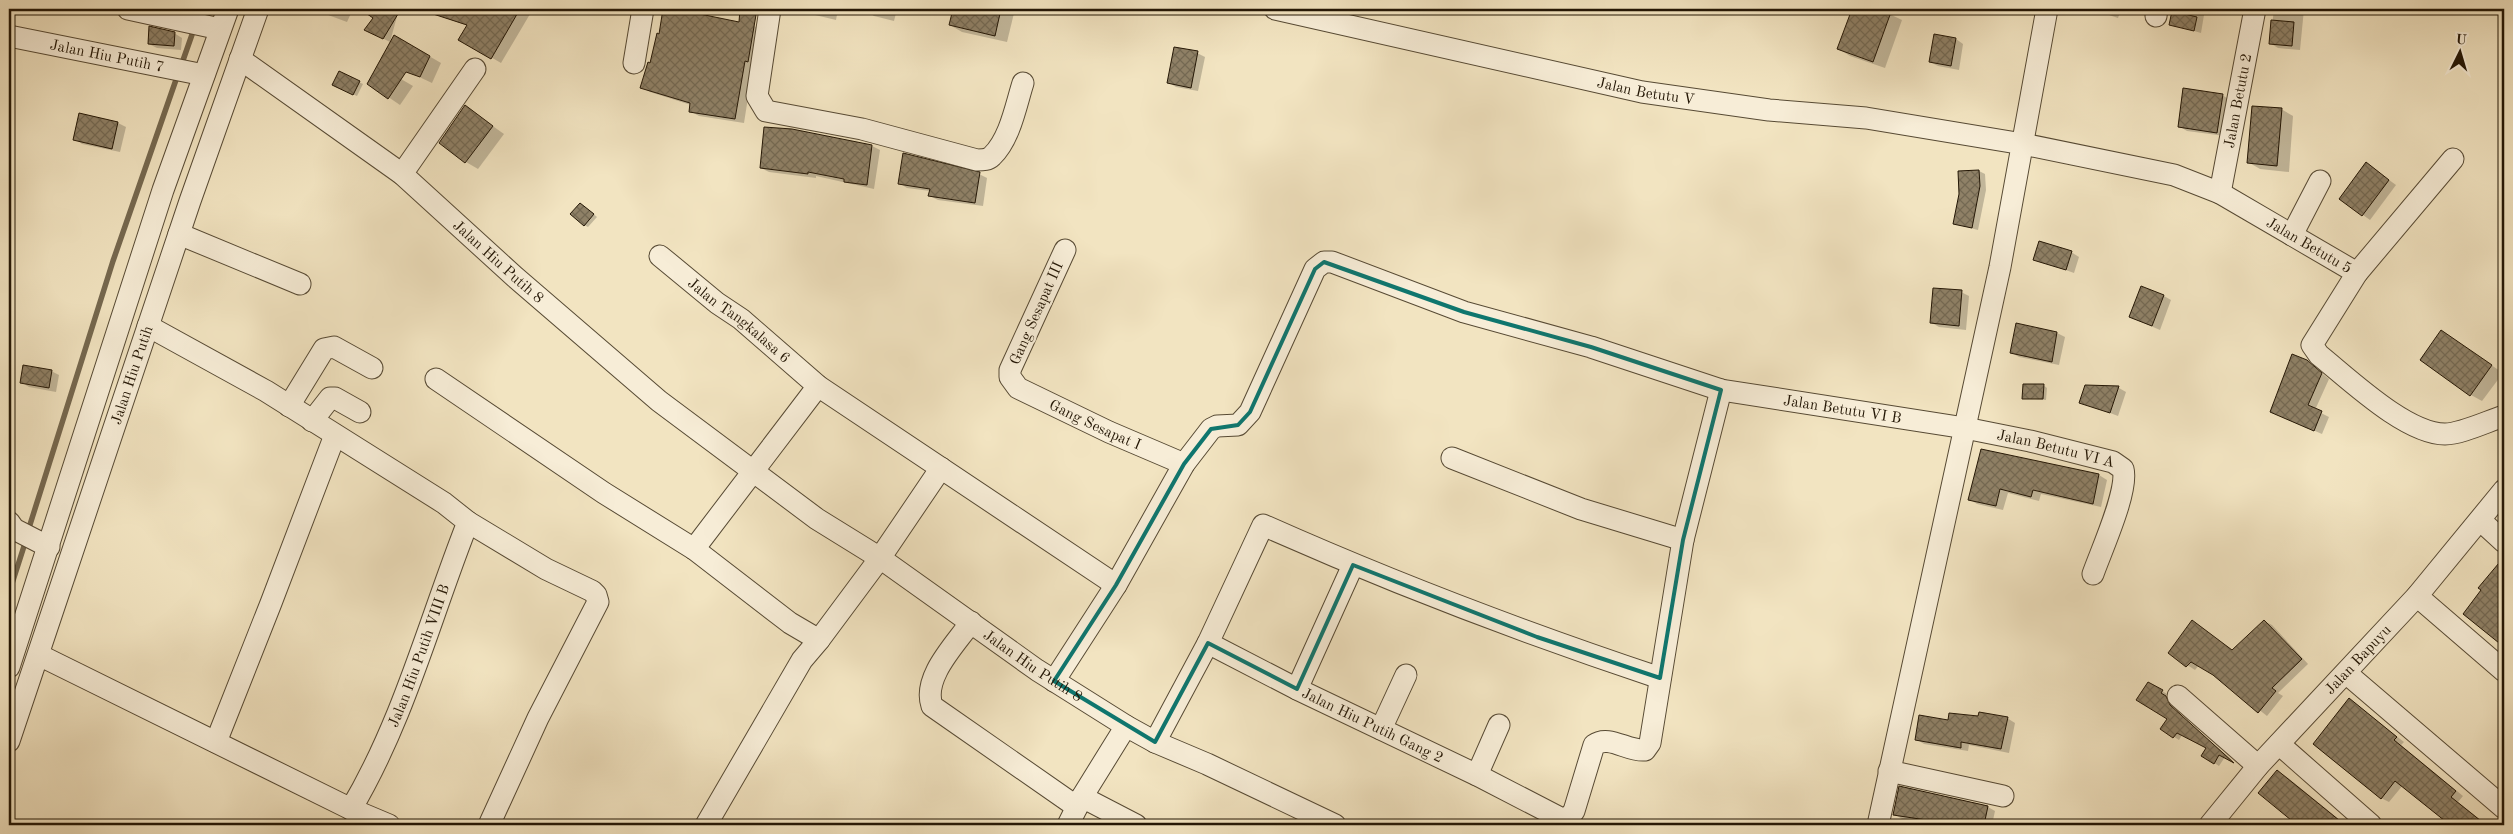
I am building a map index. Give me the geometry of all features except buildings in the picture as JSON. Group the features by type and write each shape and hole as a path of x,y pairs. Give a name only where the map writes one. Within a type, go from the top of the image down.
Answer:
{"street":[{"path":"128,9 220,29"},
{"name":"Jalan Hiu Putih","path":"9,667 163,190 228,9"},
{"name":"Jalan Hiu Putih","path":"9,741 190,201 258,9"},
{"path":"634,63 643,9"},
{"path":"770,9 757,96 766,111 862,130 977,160 986,160 992,156 1004,138 1023,83"},
{"name":"Jalan Betutu V","path":"1275,9 1642,92 1777,111 1866,118 2023,144"},
{"path":"1878,825 2000,267 2047,9"},
{"name":"Jalan Betutu 2","path":"2220,193 2255,9"},
{"name":"Jalan Hiu Putih 7","path":"9,36 204,75"},
{"name":"Jalan Hiu Putih 8","path":"240,59 402,174 515,277 659,401 817,519 880,558 1054,681 1126,726 1155,742 1207,764 1335,825"},
{"path":"402,174 475,69"},
{"name":"Jalan Betutu 5","path":"2023,144 2174,175 2220,193 2357,273 2313,342 2314,349 2319,355 2394,414 2413,426 2429,432 2446,434 2504,416"},
{"path":"2357,273 2453,160"},
{"path":"2292,235 2320,181"},
{"path":"163,190 190,201"},
{"path":"179,234 300,284"},
{"name":"Gang Sesapat III","path":"1010,378 1010,370 1065,250"},
{"name":"Jalan Tangkalasa 6","path":"660,256 717,303 740,319 818,386 1116,585"},
{"name":"Jalan Betutu VI B","path":"1184,464 1211,429 1217,426 1238,424 1250,412 1315,269 1324,262 1332,262 1464,312 1591,347 1721,390 1965,428"},
{"path":"148,326 289,406 444,503 468,522 546,569 592,591 596,595 598,602 538,718 489,825"},
{"path":"289,406 324,349 334,347 372,368"},
{"name":"Gang Sesapat I","path":"1010,378 1018,388 1109,432 1184,464"},
{"path":"436,379 604,493 694,549 790,623 819,640"},
{"path":"694,549 818,386"},
{"path":"1565,823 1574,811 1594,745 1599,742 1608,741 1636,751 1645,750 1650,742 1683,540 1721,390"},
{"path":"312,421 330,398 335,398 360,412"},
{"name":"Jalan Betutu VI A","path":"1965,428 2030,441 2113,462 2123,469 2125,476 2123,492 2093,574"},
{"path":"216,742 335,435"},
{"path":"1452,458 1581,509 1683,540"},
{"path":"1054,681 1116,585 1184,464"},
{"path":"706,825 802,660 880,558 941,468"},
{"name":"Jalan Bapuyu","path":"2210,825 2258,766 2417,596 2504,490"},
{"path":"2480,520 2504,542"},
{"path":"9,522 14,529 49,547"},
{"name":"Jalan Hiu Putih VIII B","path":"351,809 372,775 397,715 468,522"},
{"path":"1155,742 1208,643 1263,525 1353,565 1537,637 1660,678"},
{"path":"1297,690 1353,565"},
{"path":"2417,596 2504,672"},
{"path":"972,622 938,669 928,695 932,706 1076,810 1136,825"},
{"name":"Jalan Hiu Putih Gang 2","path":"1208,643 1297,690 1537,805 1565,823"},
{"path":"39,655 351,809 389,825"},
{"path":"2346,673 2504,808"},
{"path":"1381,729 1406,675"},
{"path":"2178,696 2258,766"},
{"path":"1477,775 1498,724"},
{"path":"1076,810 1126,726"},
{"path":"2279,744 2371,825"},
{"path":"1890,771 2002,796"}],"highlighted area":[{"path":"1324,262 1464,312 1591,347 1721,390 1683,540 1660,678 1537,637 1353,565 1297,689 1208,643 1155,742 1054,681 1116,585 1184,464 1211,429 1238,425 1250,412 1315,269"}],"waterway":[{"path":"181,66 201,9"},
{"path":"28,531 113,261 178,74"},
{"path":"9,593 26,540"}]}
